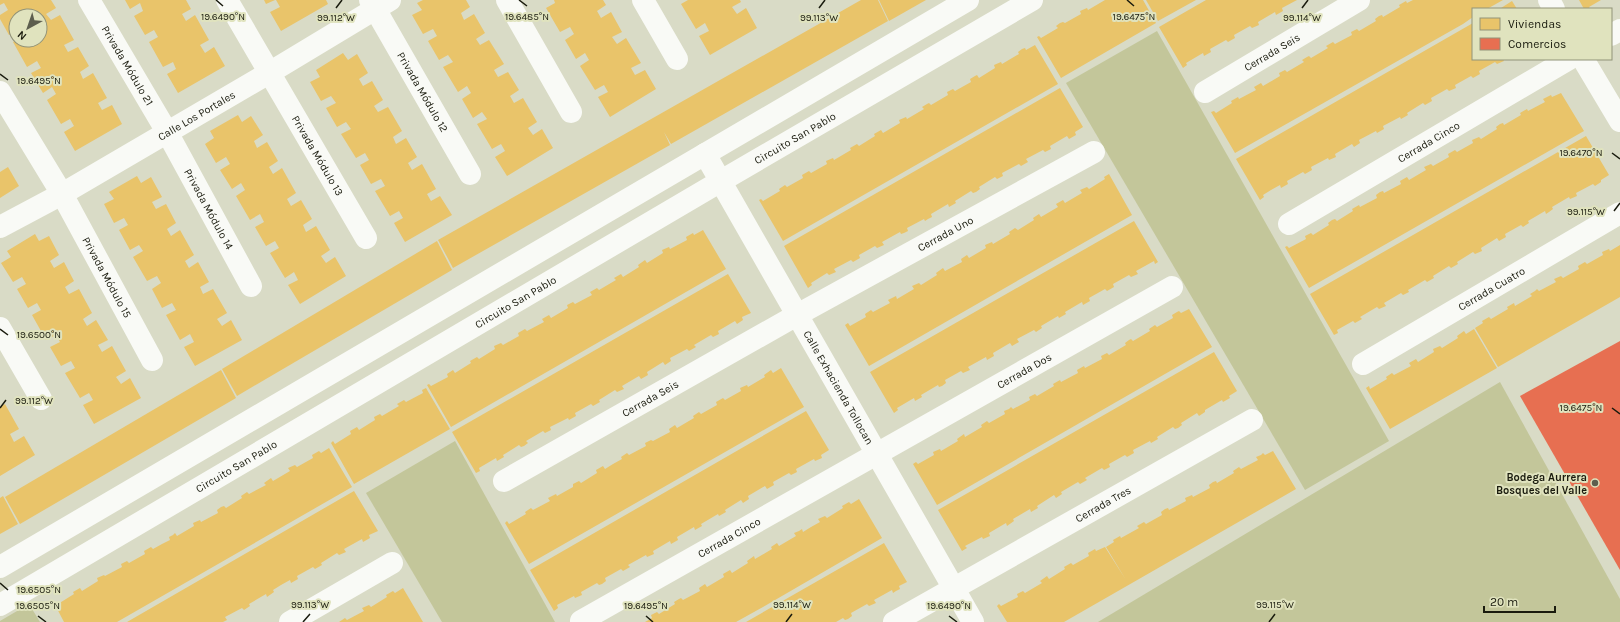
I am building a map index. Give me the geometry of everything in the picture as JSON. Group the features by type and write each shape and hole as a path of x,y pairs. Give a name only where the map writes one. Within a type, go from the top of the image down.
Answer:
{"street":[{"name":"Privada Módulo 21","path":"89,0 166,132"},
{"name":"Privada Módulo 13","path":"227,0 366,238"},
{"path":"507,0 571,112"},
{"path":"643,0 677,59"},
{"path":"0,567 968,0"},
{"name":"Circuito San Pablo","path":"0,605 1032,0"},
{"name":"Cerrada Seis","path":"1205,92 1359,0"},
{"name":"Calle Los Portales","path":"0,227 62,194 269,73 379,3"},
{"name":"Privada Módulo 12","path":"379,3 470,174"},
{"path":"869,58 883,86"},
{"name":"Cerrada Cinco","path":"1289,224 1567,60"},
{"path":"1584,60 1620,121"},
{"name":"Privada Módulo 15","path":"0,92 62,194 152,360"},
{"name":"Privada Módulo 14","path":"166,132 251,286"},
{"name":"Cerrada Uno","path":"797,315 1094,152"},
{"name":"Calle Exhacienda Tollocan","path":"705,154 973,622"},
{"name":"Cerrada Cuatro","path":"1363,364 1620,213"},
{"name":"Cerrada Dos","path":"876,453 1172,287"},
{"name":"Cerrada Seis","path":"504,481 797,315"},
{"path":"0,328 41,399"},
{"name":"Cerrada Tres","path":"953,588 1252,420"},
{"name":"Cerrada Cinco","path":"581,621 876,453"},
{"path":"290,622 392,563"},
{"path":"894,622 953,588"}],"green space":[{"path":"1157,31 1389,441 1305,490 1066,83"},
{"path":"1500,382 1620,599 1620,622 1098,622"},
{"path":"455,441 555,622 442,622 366,493"},
{"path":"29,604 40,622 0,622 0,621"}],"building: Viviendas":[{"path":"0,0 51,0 56,8 48,13 48,8 8,8 8,10 4,3 0,5"},
{"path":"125,0 186,0 191,9 182,14 186,21 195,15 209,40 200,45 205,53 214,47 225,66 178,93 167,74 176,69 173,62 163,67 149,42 158,37 154,30 145,35 134,16 143,11 140,3 130,9"},
{"path":"264,0 275,0 266,4"},
{"path":"276,0 326,0 328,4 281,31 270,12 280,7"},
{"path":"423,0 466,0 470,7 461,13 464,20 474,14 485,33 476,39 480,45 489,40 504,64 494,70 498,77 508,72 519,90 510,96 514,103 523,98 537,122 528,128 533,135 542,129 553,148 507,176 495,157 505,151 501,144 492,149 477,124 487,119 482,112 473,118 462,99 471,93 467,86 458,92 443,67 453,62 448,55 439,60 428,41 437,36 433,29 423,34 412,15 422,10 417,3"},
{"path":"554,0 603,0 606,5 597,11 601,18 611,12 622,32 612,37 617,44 626,38 641,63 631,68 635,75 645,70 656,89 610,117 598,97 608,92 604,85 595,90 580,66 589,60 585,53 576,59 565,40 574,34 570,27 560,32 546,8 555,3"},
{"path":"688,0 740,0 741,2 732,7 737,14 746,8 757,28 710,55 699,36 709,31 705,23 696,29 681,4"},
{"path":"861,0 878,0 888,21 671,144 664,132 670,145 453,268 438,240"},
{"path":"879,0 926,0 889,21"},
{"path":"1105,0 1143,0 1156,23 1061,78 1037,37 1039,36 1041,38 1058,28 1056,26 1060,23 1065,23 1081,14 1080,11 1087,8 1088,10"},
{"path":"1146,0 1196,0 1158,21"},
{"path":"1206,0 1297,0 1282,8 1283,11 1276,15 1275,12 1258,22 1259,25 1252,28 1250,26 1234,35 1235,38 1228,42 1226,40 1210,49 1211,52 1204,56 1203,53 1186,63 1187,65 1183,68 1159,27"},
{"path":"1413,0 1503,0 1489,8 1472,8 1472,18 1463,24 1235,153 1211,112 1214,111 1216,113 1232,103 1231,101 1238,97 1239,99 1256,90 1254,87 1261,83 1263,86 1280,76 1279,73 1285,70 1287,72 1304,62 1302,60 1307,57 1309,56 1311,58 1328,48 1326,46 1333,42 1335,44 1352,35 1351,32 1357,29 1359,31 1376,21 1375,19 1379,16 1382,15 1383,17 1400,7 1399,5 1406,1 1407,3"},
{"path":"1579,0 1601,0 1590,8 1583,8"},
{"path":"1512,1 1516,8 1501,8"},
{"path":"8,10 8,33 0,19 0,15"},
{"path":"60,15 74,40 64,45 68,52 78,47 89,66 80,72 83,79 93,73 107,98 98,103 102,110 112,105 122,124 75,151 64,132 74,126 70,119 61,124 47,100 56,94 52,87 43,93 31,73 41,68 37,61 27,67 16,48 48,48 48,16 51,20"},
{"path":"1472,24 1472,60 1504,61 1497,64 1495,62 1479,71 1480,74 1473,78 1471,76 1455,85 1456,88 1449,91 1447,89 1431,98 1432,101 1425,105 1423,103 1407,113 1408,115 1401,119 1400,117 1383,126 1384,129 1377,133 1376,131 1359,140 1360,143 1354,147 1352,144 1335,154 1336,157 1329,160 1328,158 1311,167 1312,170 1305,174 1303,172 1287,181 1288,184 1281,188 1280,185 1271,190 1263,195 1264,197 1260,200 1236,159"},
{"path":"1035,45 1058,84 783,241 759,200 761,199 763,201 780,191 779,189 785,185 787,187 803,178 802,175 809,171 811,173 827,164 826,161 833,158 834,160 851,150 850,148 857,144 859,146 875,136 874,134 881,130 883,133 900,123 899,120 906,117 907,119 924,109 922,107 927,104 929,103 931,105 948,95 947,92 953,89 955,91 971,82 970,79 975,76 977,75 979,78 995,68 994,65 1001,62 1002,64 1019,54 1018,52 1022,49 1025,48 1026,50"},
{"path":"343,53 348,60 357,54 368,73 359,79 363,86 372,81 383,100 374,106 378,112 388,107 402,131 393,137 396,144 406,138 417,157 408,163 412,170 422,164 436,189 427,194 431,201 440,196 452,215 405,242 394,223 403,218 399,211 390,216 375,191 385,186 381,179 371,184 360,165 369,160 365,153 356,158 341,134 351,129 346,122 337,127 326,108 336,103 331,96 321,101 310,82 320,77 316,70"},
{"path":"1060,88 1083,127 1075,132 1076,135 1069,139 1067,136 1050,146 1051,149 1045,152 1043,150 1026,159 1028,162 1021,166 1019,164 1002,173 1003,176 997,179 995,177 979,187 980,189 976,192 973,193 971,191 955,201 956,203 949,207 948,204 931,214 932,217 925,221 924,219 907,228 908,231 901,234 900,232 882,242 884,245 877,248 875,246 859,255 860,258 853,262 851,260 834,269 836,272 829,275 827,273 811,283 812,285 808,288 784,246"},
{"path":"1561,93 1584,131 1309,288 1285,247 1287,246 1289,248 1306,239 1305,236 1311,233 1313,235 1329,225 1328,223 1332,220 1335,219 1337,221 1353,211 1352,209 1359,205 1360,207 1377,198 1376,195 1380,192 1383,191 1384,193 1401,184 1400,181 1407,177 1409,180 1426,170 1424,167 1431,164 1433,166 1449,157 1448,154 1455,150 1457,152 1473,143 1472,140 1479,137 1481,139 1497,129 1496,127 1500,124 1503,123 1504,125 1521,115 1520,113 1527,109 1528,111 1545,102 1543,99 1551,95 1552,97"},
{"path":"238,115 242,122 251,116 263,135 254,141 257,148 267,142 278,161 269,167 273,174 282,168 296,193 287,199 291,206 301,200 312,219 303,225 306,232 316,226 330,250 321,256 326,263 335,257 346,276 300,304 288,285 298,280 294,272 285,278 270,253 279,248 275,241 266,246 255,227 264,222 260,214 250,220 236,196 245,190 241,183 232,189 220,170 230,164 226,157 216,163 205,144 214,138 210,131"},
{"path":"1586,136 1609,175 1601,180 1601,182 1595,186 1593,184 1576,193 1577,196 1570,199 1569,197 1552,207 1553,209 1546,214 1545,211 1528,221 1529,223 1523,227 1521,225 1505,234 1506,237 1499,241 1497,238 1481,248 1482,251 1475,254 1473,252 1457,262 1458,264 1451,268 1449,266 1433,276 1434,278 1427,282 1425,280 1408,290 1409,292 1403,295 1401,293 1384,303 1386,306 1379,309 1377,307 1360,317 1362,319 1355,323 1353,321 1337,330 1338,333 1334,335 1310,294"},
{"path":"8,167 19,186 0,198 0,172"},
{"path":"1109,174 1132,215 869,366 845,325 848,323 850,326 866,317 865,314 871,310 873,312 890,303 888,300 896,296 897,299 914,289 912,286 919,283 921,285 937,275 936,273 943,268 945,271 962,262 961,259 967,255 969,258 986,248 985,245 992,242 993,244 1010,234 1009,232 1015,228 1018,230 1034,220 1033,218 1039,214 1041,217 1058,207 1056,204 1063,200 1065,203 1082,193 1080,190 1087,187 1089,189 1105,179 1104,177"},
{"path":"137,176 141,183 151,177 162,197 152,202 156,209 166,204 176,223 167,229 171,236 180,230 194,255 185,261 189,268 198,262 209,282 200,287 203,294 213,289 227,313 217,319 222,326 231,320 242,340 195,366 184,347 194,342 190,334 180,340 166,315 176,310 172,303 162,308 152,289 161,283 157,276 147,281 133,257 143,251 139,245 130,250 119,230 128,225 124,218 114,223 104,204 114,199 109,192"},
{"path":"1134,221 1158,262 1155,264 1154,261 1136,271 1138,274 1131,277 1129,275 1113,284 1114,287 1107,291 1105,289 1089,298 1090,301 1083,305 1082,302 1065,312 1066,314 1059,318 1058,316 1041,326 1042,328 1036,332 1034,330 1017,339 1019,342 1012,346 1010,343 993,353 994,356 987,360 986,357 968,367 970,370 963,373 961,371 945,380 946,383 942,386 939,387 938,385 921,395 922,397 915,401 914,398 897,408 898,410 894,413 870,372"},
{"path":"703,230 726,269 451,427 427,385 429,384 431,386 448,377 447,374 453,370 455,373 471,363 470,361 477,357 479,359 495,349 494,346 501,343 503,345 519,336 518,333 525,329 527,331 544,322 542,319 549,315 551,318 568,308 567,305 573,302 575,304 592,295 590,292 597,288 599,290 616,280 614,278 621,274 623,277 639,267 638,265 645,260 647,263 663,253 662,250 669,247 670,249 687,240 686,237"},
{"path":"35,234 39,241 49,236 59,255 50,261 54,268 64,262 74,281 65,287 69,294 79,289 92,313 83,319 87,326 96,320 108,340 98,345 102,352 112,346 126,371 116,377 121,384 130,378 141,398 94,424 83,405 93,400 89,393 80,398 65,373 75,368 71,361 61,366 50,347 60,342 56,335 46,340 32,315 41,310 37,303 28,308 17,289 26,284 22,277 13,282 1,263 11,257 7,251"},
{"path":"437,241 452,270 237,396 222,369"},
{"path":"1620,245 1620,297 1498,367 1475,328 1483,323 1482,321 1489,317 1491,319 1508,309 1507,307 1514,303 1515,306 1532,296 1530,294 1537,289 1539,291 1556,282 1554,279 1561,276 1563,278 1579,269 1578,266 1585,262 1587,264 1603,255 1602,252 1609,249 1610,251"},
{"path":"728,274 751,313 742,317 743,320 737,324 735,321 718,331 719,334 713,337 711,335 694,345 696,347 689,351 687,349 670,358 671,361 665,365 663,362 647,372 648,375 641,379 639,376 622,386 624,389 617,392 615,390 599,400 600,402 593,406 591,404 575,413 576,416 569,420 568,418 550,427 551,430 545,433 543,431 526,441 528,443 524,446 521,447 519,445 503,455 504,457 497,461 496,458 479,468 480,471 476,473 452,432"},
{"path":"1189,309 1212,347 937,505 913,464 916,462 918,464 934,455 933,452 940,449 941,451 958,441 957,439 964,434 965,437 982,427 981,425 987,421 989,423 1005,414 1004,411 1011,407 1013,409 1030,400 1029,397 1035,394 1037,396 1054,386 1053,384 1060,380 1061,382 1078,373 1077,370 1084,366 1085,368 1102,359 1101,356 1107,353 1109,355 1126,345 1125,343 1129,340 1131,339 1133,341 1150,331 1149,329 1155,325 1157,327 1173,318 1172,315 1177,312 1179,311 1181,313"},
{"path":"1474,329 1497,368 1390,429 1366,388 1369,386 1370,389 1387,379 1386,377 1392,373 1394,375 1411,366 1409,363 1416,359 1418,362 1434,352 1433,349 1440,346 1442,348 1458,338 1457,336 1464,331 1466,334"},
{"path":"1214,352 1237,391 1229,396 1230,398 1223,402 1222,400 1205,410 1205,412 1199,416 1197,413 1181,423 1182,425 1178,428 1175,429 1173,427 1157,437 1158,439 1151,443 1150,441 1133,450 1134,453 1127,457 1125,455 1109,464 1110,467 1104,470 1102,468 1085,478 1087,480 1080,484 1078,482 1061,492 1062,494 1056,498 1054,495 1037,506 1038,508 1031,512 1030,509 1013,519 1014,521 1007,526 1006,523 989,533 990,536 983,539 982,537 965,546 967,548 962,551 938,510"},
{"path":"781,368 804,407 529,564 505,523 507,521 509,524 526,514 525,512 531,508 533,510 550,501 548,498 556,494 557,496 573,487 573,484 579,481 581,483 597,473 596,470 603,466 605,469 622,459 621,457 627,453 629,455 646,446 645,443 651,440 653,441 670,432 669,429 675,425 677,428 694,418 693,416 699,412 701,414 717,405 716,402 723,398 725,400 741,391 740,388 747,385 748,387 765,377 764,375 771,370 773,373"},
{"path":"221,370 236,398 20,524 5,497"},
{"path":"426,388 450,429 354,484 331,443 333,441 335,444 351,434 350,431 357,427 359,430 375,420 374,417 380,414 382,416 399,406 397,404 404,400 406,402 423,393 422,390"},
{"path":"5,404 19,429 10,434 14,442 24,436 35,455 0,476 0,407"},
{"path":"806,411 829,450 821,455 822,458 815,461 814,459 796,469 797,472 791,475 789,473 773,482 774,485 767,489 765,486 748,496 749,499 743,503 741,500 725,510 726,512 719,516 718,514 701,524 702,526 695,530 694,527 677,537 678,540 671,544 670,541 653,551 654,554 647,557 646,555 628,565 630,567 623,571 621,569 605,578 606,581 602,584 599,585 597,583 581,592 582,595 575,598 574,596 557,605 558,608 554,611 530,570"},
{"path":"329,448 352,487 117,622 64,622 54,603 56,602 58,604 74,594 73,592 80,588 82,591 98,581 97,578 104,575 105,576 122,567 121,564 127,561 129,563 145,554 144,551 151,547 153,549 170,540 169,537 175,533 177,536 194,526 193,523 200,520 201,522 218,513 217,510 221,507 224,506 226,508 242,498 241,496 247,492 249,494 266,485 264,483 271,478 273,481 290,471 288,468 295,465 297,467 313,458 312,455 319,451 321,453"},
{"path":"1273,451 1296,489 1064,622 1007,622 997,606 999,604 1001,606 1018,597 1017,594 1023,591 1025,593 1042,583 1040,581 1047,576 1049,579 1065,569 1064,567 1071,563 1073,565 1089,556 1088,553 1095,549 1096,551 1105,547 1126,580 1106,547 1114,542 1113,540 1120,536 1121,538 1139,528 1137,526 1144,522 1146,524 1162,515 1161,512 1165,509 1168,508 1169,510 1186,501 1185,498 1192,495 1193,497 1210,488 1209,485 1213,482 1216,481 1217,483 1234,473 1233,471 1239,467 1241,469 1258,460 1256,457 1263,453 1265,455"},
{"path":"354,491 378,531 369,535 370,538 363,542 362,539 344,549 346,552 339,555 337,553 321,563 322,565 315,569 313,567 297,576 298,579 291,583 290,580 273,590 274,592 267,597 266,594 249,604 250,606 244,610 242,608 225,617 227,620 223,622 127,622"},
{"path":"3,496 18,524 0,534 0,498"},
{"path":"859,499 882,538 763,607 736,622 645,622 652,618 651,615 657,612 659,614 675,604 674,602 679,599 681,598 683,600 700,591 699,588 705,584 707,587 724,577 723,574 730,570 732,573 748,563 747,561 754,556 755,559 772,549 771,547 777,543 779,546 796,536 794,533 802,529 803,532 820,522 818,519 825,516 827,518 843,508 842,506 849,502 851,504"},
{"path":"884,543 907,582 899,586 900,589 893,593 892,590 874,600 876,603 869,606 867,604 851,613 852,616 848,619 845,620 843,618 836,622 746,622"},
{"path":"403,588 423,622 339,622 345,618 347,620 364,611 362,608 369,605 371,607 387,597 386,595 393,591 395,593"}],"building: Comercios":[{"name":"Bodega Aurrera Bosques del Valle","path":"1620,341 1620,570 1520,396"}],"place":[{"name":"Bodega Aurrera Bosques del Valle","path":"1595,483"}]}
